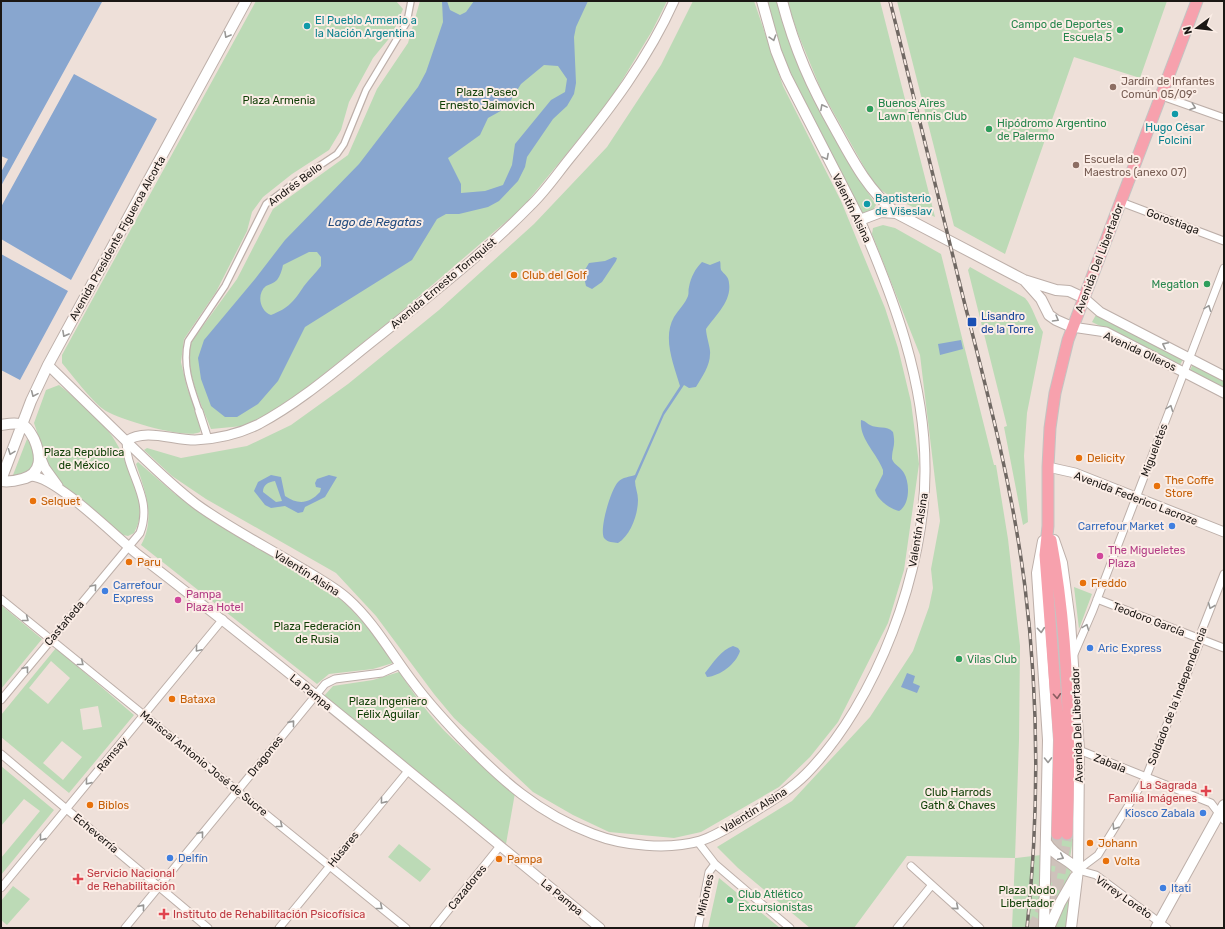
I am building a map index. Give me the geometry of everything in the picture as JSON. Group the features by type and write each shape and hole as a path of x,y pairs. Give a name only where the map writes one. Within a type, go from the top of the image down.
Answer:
{"main road":[{"name":"Avenida Presidente Figueroa Alcorta","path":"1,480 22,424 48,365 246,1"},
{"name":"Valentín Alsina","path":"762,1 776,51 786,76 804,114 860,220"},
{"name":"Valentín Alsina","path":"782,1 792,39 807,75 851,159 870,189 878,198"},
{"name":"Avenida Del Libertador","path":"1062,834 1059,740 1046,570 1048,467 1050,428 1055,393 1072,327 1162,96 1197,1"},
{"path":"874,215 880,208 878,198"},
{"name":"Avenida Olleros","path":"878,198 896,213 1024,280 1056,290 1069,290 1084,298"},
{"path":"860,220 886,212 896,213"},
{"name":"Avenida Olleros","path":"1024,280 1035,291 1050,315 1056,320 1072,327"},
{"path":"1045,307 1048,297 1056,290"},
{"path":"1,426 12,423 22,424 30,431 40,456 38,468 31,476 16,481 1,480"},
{"name":"Avenida Del Libertador","path":"1048,526 1062,563 1074,654 1080,750 1078,870 1071,928"},
{"name":"Avenida Del Libertador","path":"1044,928 1048,740 1037,573 1039,557 1048,526"},
{"path":"1161,926 1222,817 1224,805"},
{"path":"1046,842 1052,852 1070,862 1078,870 1060,903 1049,928"}],"street":[{"name":"Andrés Bello","path":"208,439 186,372 185,352 188,341 225,286 266,204 337,154 344,144 366,90 407,22 411,1"},
{"name":"Avenida Ernesto Tornquist","path":"126,441 133,437 142,435 176,439 208,439 246,430 293,403 403,318 506,230 532,205 626,87 663,26 674,1"},
{"path":"1162,96 1224,118"},
{"name":"Gorostiaga","path":"1121,202 1224,241"},
{"name":"Valentín Alsina","path":"48,365 169,482 199,506 326,583 349,600 367,619 430,704 494,773 516,791 557,817 592,834 626,843 650,846 698,842 727,828 790,788 806,774 828,748 846,724 881,659 907,590 919,533 924,494 925,466 923,435 907,343 899,316 860,220"},
{"name":"Migueletes","path":"1074,654 1097,599 1224,268"},
{"name":"Avenida Olleros","path":"1084,298 1100,312 1224,376"},
{"name":"Avenida Olleros","path":"1072,327 1106,332 1224,393"},
{"name":"Castañeda","path":"1,700 140,533 144,514 143,499 128,453 126,441"},
{"name":"La Pampa","path":"40,456 45,468 58,488"},
{"name":"Avenida Federico Lacroze","path":"1048,467 1076,473 1224,532"},
{"name":"La Pampa","path":"31,476 40,477 58,488 128,546 223,619 500,846 595,926"},
{"name":"Soldado de la Independencia","path":"1078,870 1098,855 1146,777 1201,639 1202,630 1224,574"},
{"name":"Mariscal Antonio José de Sucre","path":"1,599 406,928"},
{"name":"Teodoro García","path":"1097,599 1224,648"},
{"name":"Ramsay","path":"1,888 223,619"},
{"name":"Dragones","path":"125,928 315,695 329,681 382,673 400,665"},
{"name":"Zabala","path":"1080,750 1211,803 1222,817"},
{"name":"Echeverría","path":"1,754 208,928"},
{"name":"Húsares","path":"279,928 408,771"},
{"path":"698,842 716,864 790,928"},
{"name":"Cazadores","path":"434,928 500,846"},
{"name":"Miñones","path":"698,928 709,872 716,864"},
{"path":"911,866 931,886 980,928"},
{"name":"Virrey Loreto","path":"1078,870 1096,876 1161,926"},
{"path":"897,928 931,886"}],"green space":[{"name":"Plaza Armenia","path":"256,1 396,1 403,9 392,35 373,58 349,102 341,130 329,150 292,174 263,197 252,212 247,231 216,292 184,339 181,362 187,388 202,425 200,432 193,434 167,431 136,423 103,409 87,394 62,363 62,355"},
{"name":"Plaza Paseo Ernesto Jaimovich","path":"420,1 667,1 652,31 609,102 522,208 396,316 295,397 271,413 243,426 211,429 198,397 191,374 189,362 192,341 237,279 273,209 348,155 377,89 408,43"},
{"path":"693,1 754,1 783,86 841,201 885,308 898,348 911,402 919,464 904,570 888,623 838,722 810,757 779,787 701,832 674,838 609,832 573,815 533,792 454,718 434,694 376,616 336,573 206,499 172,476 144,450 147,448 181,458 247,446 291,425 348,384 439,310 534,224 607,147 661,65"},
{"path":"766,1 778,1 834,131 876,205 871,213 863,214 792,79 779,46"},
{"name":"Buenos Aires Lawn Tennis Club","path":"787,1 880,1 935,217 891,197 878,188 868,174 822,92 798,34"},
{"name":"Hipódromo Argentino de Palermo","path":"897,1 1167,1 1140,78 1074,57 1005,254 954,226"},
{"name":"Club Harrods Gath & Chaves","path":"883,225 895,228 941,254 994,465 996,465 1008,539 1020,646 1019,740 1015,858 907,856 854,928 810,928 738,868 717,847 792,801 870,717 913,651 929,607 933,588 931,569 940,521 920,355 872,234 873,228"},
{"path":"970,267 1025,298 1043,332 1027,413 1024,456 1028,522 1023,525 1004,427 1007,426 968,270"},
{"path":"1097,313 1183,359 1180,365 1092,322"},
{"path":"1193,364 1224,380 1224,389 1190,370"},
{"name":"Plaza República de México","path":"59,385 101,422 117,444 126,462 135,483 140,504 139,521 134,533 128,536 123,535 59,484 51,473 34,423 46,390"},
{"path":"27,439 34,450 32,469 18,476 13,475"},
{"name":"Plaza Federación de Rusia","path":"138,462 175,494 326,587 346,604 363,622 393,663 373,669 329,674 317,684 141,545 148,525 148,504 136,464"},
{"path":"1074,587 1092,594 1079,629"},
{"path":"1,605 42,639 1,689"},
{"path":"56,648 134,715 69,793 1,737 1,715","holes":["51,661 70,678 48,704 29,688","98,706 102,727 83,730 80,709","62,741 82,757 63,780 43,763"]},
{"name":"Plaza Ingeniero Félix Aguilar","path":"399,672 421,703 444,731 467,753 515,793 506,844 324,696 333,686 373,680"},
{"path":"1,766 54,810 1,875 1,858 40,811 24,799 1,826"},
{"path":"1050,838 1073,839 1070,858 1058,853"},
{"path":"399,844 431,869 420,882 388,857"},
{"name":"Plaza Nodo Libertador","path":"1041,855 1039,928 1012,928 1015,858"},
{"path":"1052,858 1071,868 1070,877 1047,918 1050,859"},
{"name":"Club Atlético Excursionistas","path":"719,878 780,928 708,928"},
{"path":"13,886 30,899 7,925 1,920 1,901"},
{"path":"1069,896 1066,928 1055,928"}],"water":[{"path":"1,1 102,2 1,186 1,172 8,159 1,156"},
{"name":"Lago de Regatas","path":"442,1 447,1 450,10 460,15 466,12 474,1 588,1 576,27 574,37 576,83 574,94 567,106 553,119 527,157 525,167 518,181 499,201 488,207 459,214 446,214 437,219 412,260 305,327 278,381 258,404 237,417 225,417 211,406 201,379 198,358 204,340 255,279 285,240 359,164 418,87 426,72 443,22","holes":["544,65 558,66 567,79 565,92 551,100 515,144 512,165 503,185 485,191 461,193 461,184 448,158 480,135 488,118 506,108 521,84","309,252 317,252 321,257 321,266 290,304 271,315 267,313 262,306 260,298 263,289 277,280 283,265"]},
{"path":"74,74 157,119 71,280 1,239 1,207"},
{"path":"1,254 68,291 20,380 1,370"},
{"path":"614,257 617,258 616,261 602,282 592,289 586,286 583,273 589,263 605,261"},
{"path":"720,261 721,270 728,279 729,290 728,296 722,308 706,329 710,352 707,367 696,387 689,388 684,385 664,415 635,481 638,500 637,512 633,524 627,535 618,543 609,542 604,538 603,526 606,509 612,492 620,480 635,475 663,412 680,386 672,360 669,343 669,334 674,317 687,299 691,280 697,267 702,262 710,265"},
{"path":"961,340 963,349 940,355 938,344"},
{"path":"861,420 873,426 888,429 893,432 894,444 892,459 904,473 908,488 907,499 903,508 899,511 884,504 876,494 875,490 883,474 883,470 866,440 861,427"},
{"path":"271,475 281,477 285,496 294,501 303,502 312,499 320,492 321,488 316,487 315,483 317,479 329,475 337,477 325,497 305,507 303,512 298,513 285,506 271,508 265,505 254,491 258,482","holes":["275,481 282,501 276,502 263,492 266,484"]},
{"path":"733,646 738,648 740,651 731,665 722,672 707,677 705,673 714,661 721,653"},
{"path":"907,673 915,676 913,683 920,686 917,693 901,687"}],"tunnel":[{"path":"1032,928 1047,894 1053,870 1057,834"},
{"path":"1044,920 1058,884 1067,834"}],"railway":[{"path":"890,1 991,410 1007,480 1020,551 1030,630 1036,758 1034,843 1027,928"}],"place":[{"name":"El Pueblo Armenio a la Nación Argentina","path":"307,26"},
{"name":"Campo de Deportes Escuela 5","path":"1120,30"},
{"name":"Jardín de Infantes Común 05/09°","path":"1113,87"},
{"name":"Buenos Aires Lawn Tennis Club","path":"870,109"},
{"name":"Hugo César Folcini","path":"1175,114"},
{"name":"Hipódromo Argentino de Palermo","path":"989,129"},
{"name":"Escuela de Maestros (anexo 07)","path":"1076,165"},
{"name":"Baptisterio de Višeslav","path":"867,204"},
{"name":"Club del Golf","path":"514,275"},
{"name":"Megatlon","path":"1207,284"},
{"name":"Lisandro de la Torre","path":"972,322"},
{"name":"Delicity","path":"1079,458"},
{"name":"The Coffe Store","path":"1157,486"},
{"name":"Selquet","path":"33,501"},
{"name":"Carrefour Market","path":"1172,526"},
{"name":"The Migueletes Plaza","path":"1100,556"},
{"name":"Paru","path":"129,562"},
{"name":"Freddo","path":"1083,583"},
{"name":"Carrefour Express","path":"105,591"},
{"name":"Pampa Plaza Hotel","path":"178,600"},
{"name":"Aric Express","path":"1090,648"},
{"name":"Vilas Club","path":"959,659"},
{"name":"Bataxa","path":"172,699"},
{"name":"La Sagrada Familia Imágenes","path":"1206,791"},
{"name":"Biblos","path":"90,805"},
{"name":"Kiosco Zabala","path":"1203,813"},
{"name":"Johann","path":"1090,843"},
{"name":"Delfín","path":"170,858"},
{"name":"Pampa","path":"499,859"},
{"name":"Volta","path":"1106,861"},
{"name":"Servicio Nacional de Rehabilitación","path":"78,879"},
{"name":"Itati","path":"1163,888"},
{"name":"Club Atlético Excursionistas","path":"730,900"},
{"name":"Instituto de Rehabilitación Psicofísica","path":"164,914"}]}
